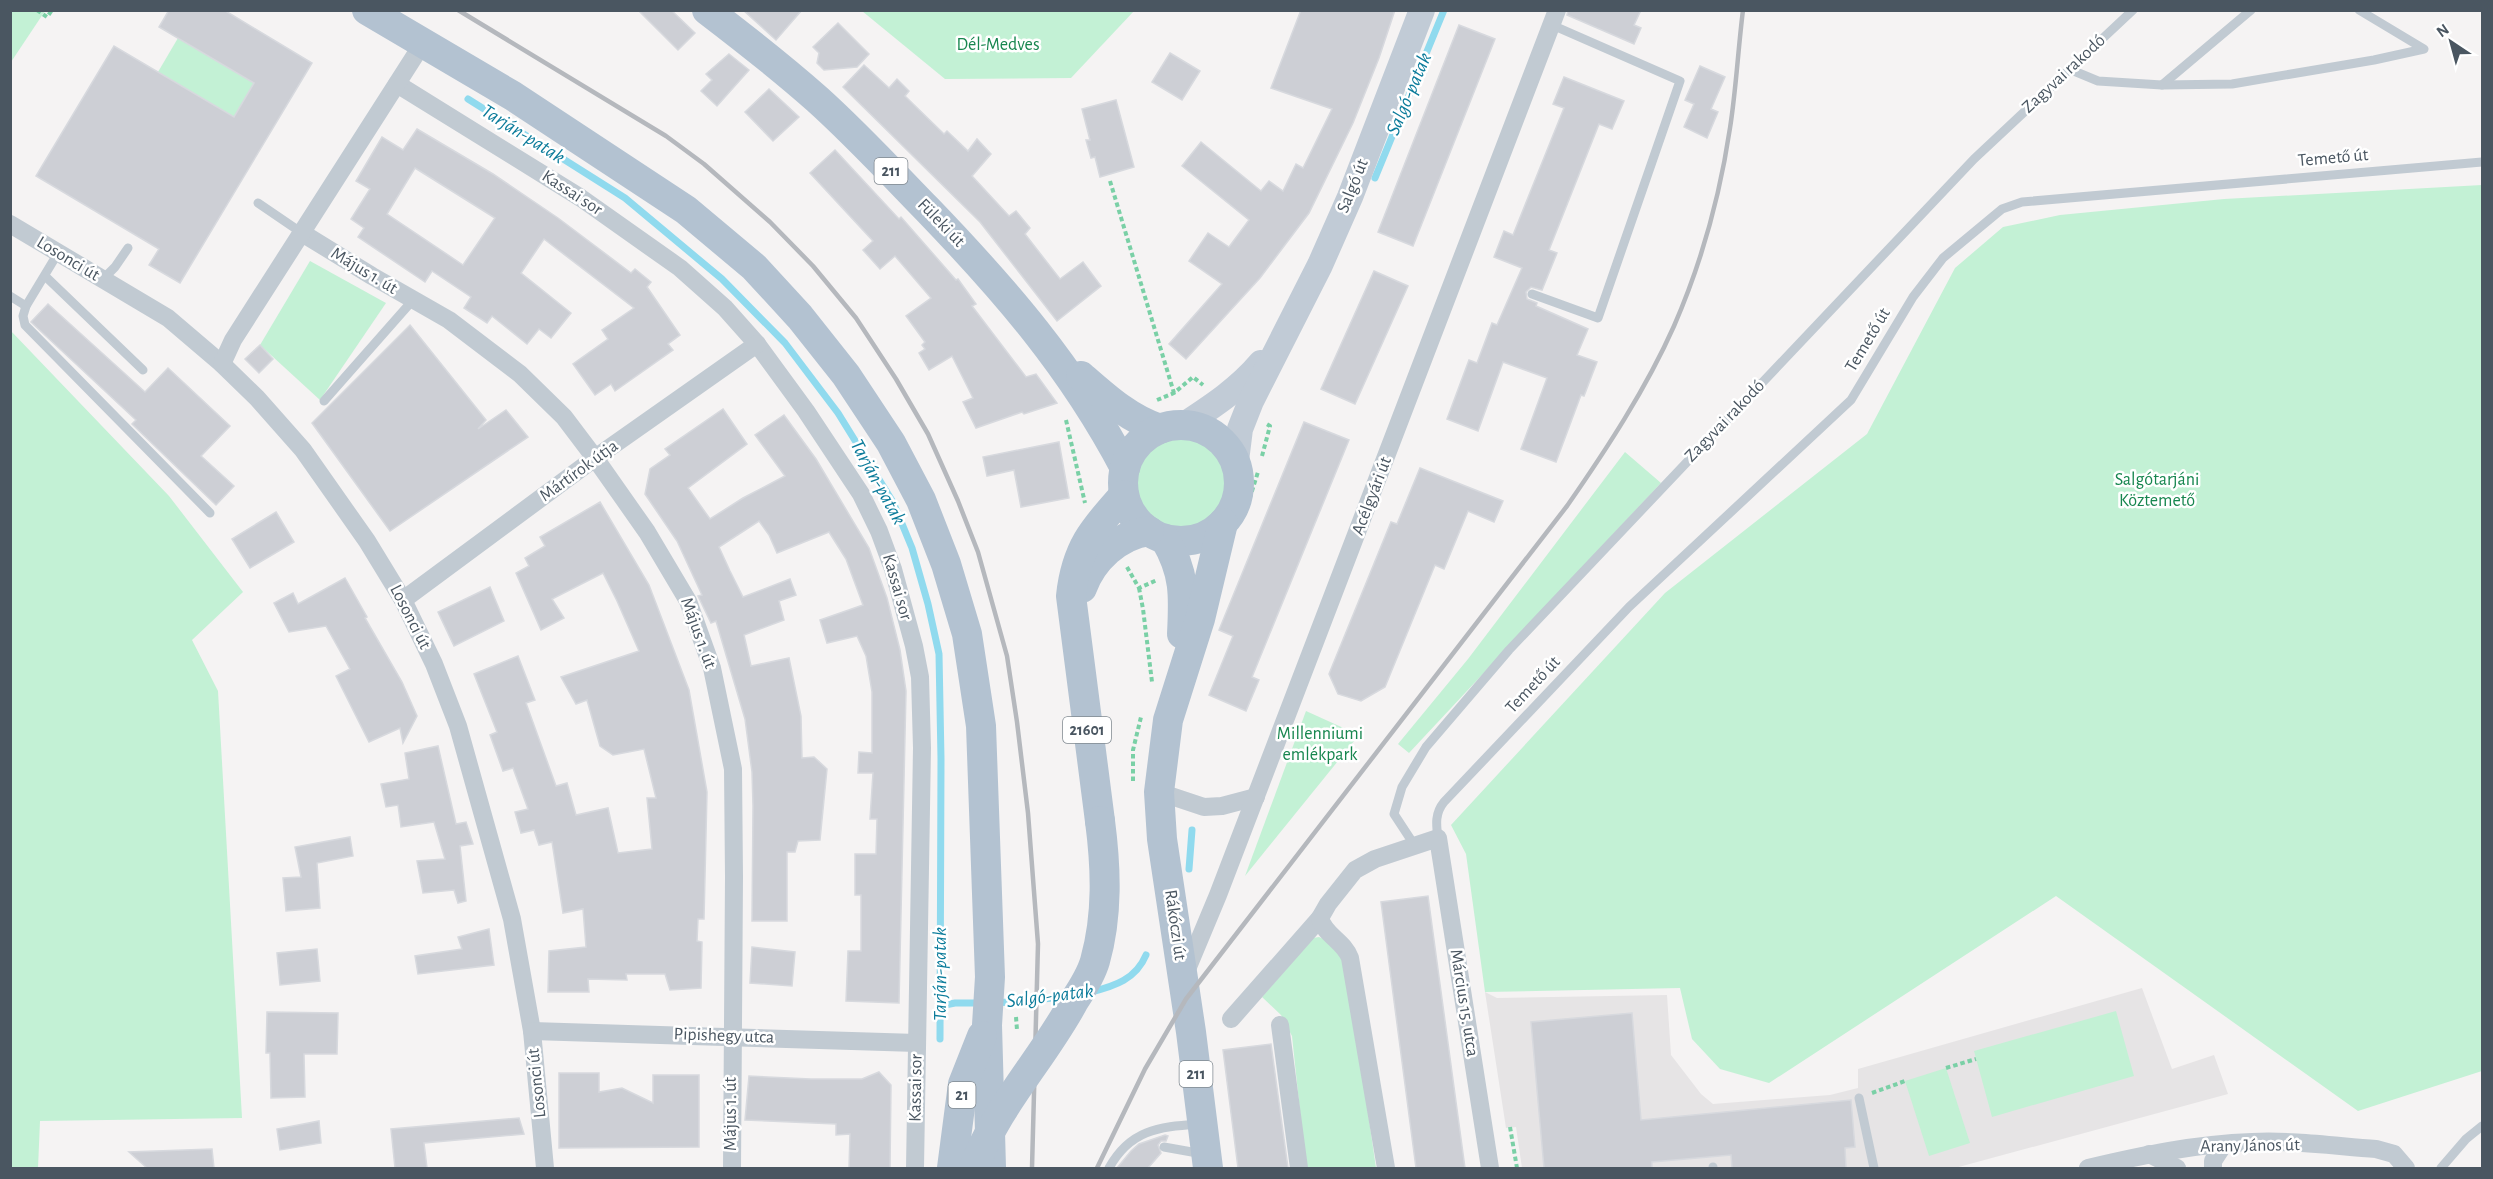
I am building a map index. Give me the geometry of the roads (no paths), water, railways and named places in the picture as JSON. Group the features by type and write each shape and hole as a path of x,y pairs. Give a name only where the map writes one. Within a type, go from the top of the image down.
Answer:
{"main road":[{"name":"21","path":"367,10 513,96 686,210 754,267 800,317 846,375 891,443 921,500 946,564 967,634 981,726 990,977 987,1025 990,1168"},
{"name":"Füleki út","path":"708,10 818,100 881,161 993,279 1054,352"},
{"name":"Salgó út","path":"1291,325 1350,197 1422,10"},
{"path":"1125,481 1128,457 1140,441 1222,401 1247,380 1291,325"},
{"path":"1252,464 1240,429 1251,400 1291,325"},
{"name":"211","path":"1054,352 1121,408 1149,425 1172,427 1194,425 1212,432 1252,464 1240,480 1238,499 1230,516 1232,522 1179,681"},
{"name":"211","path":"1054,352 1112,442 1125,481 1131,513 1157,535 1174,554 1184,592 1179,681"},
{"name":"21601","path":"974,1168 993,1124 1061,1026 1095,963 1103,924 1105,893 1100,821 1071,596 1075,566 1089,537 1125,481"},
{"name":"211","path":"1157,535 1180,542 1199,539 1232,522"},
{"name":"21601","path":"1076,639 1081,591 1091,569 1114,545 1132,535 1157,535"},
{"name":"Rákóczi út","path":"1179,681 1168,720 1159,792 1162,839 1207,1162"},
{"name":"21","path":"952,1168 963,1084 987,1025"}],"street":[{"name":"Acélgyári út","path":"1182,979 1256,797 1555,18"},
{"path":"222,364 233,340 307,236 423,43"},
{"name":"Kassai sor","path":"397,84 581,198 680,268 725,308 757,344 806,411 861,494 879,531 893,568 920,677 922,748 915,1168"},
{"name":"Losonci út","path":"10,224 168,318 222,364 257,398 303,450 367,541 403,600 434,664 458,726 512,919 532,1030 546,1168"},
{"name":"Május 1. út","path":"307,236 449,320 520,374 564,417 595,458 647,532 688,601 712,668 733,769 732,1168"},
{"name":"Mártírok útja","path":"403,600 595,458 757,344"},
{"path":"1159,792 1204,807 1222,806 1256,797"},
{"path":"1231,1019 1320,918 1355,870 1375,859 1438,838"},
{"name":"Március 15. utca","path":"1438,838 1490,1168"},
{"path":"1320,918 1325,929 1346,949 1350,958 1386,1168"},
{"path":"1280,1024 1299,1168"},
{"name":"Pipishegy utca","path":"532,1030 917,1043"},
{"name":"Arany János út","path":"2088,1168 2193,1146 2254,1142 2376,1149 2394,1154 2406,1168"},
{"path":"2213,1168 2213,1161 2224,1144"},
{"path":"2149,1154 2177,1168"}],"lane":[{"name":"Zagyvai rakodó","path":"1415,846 1394,814 1401,787 1426,747 1517,641 1974,159 2133,10"},
{"path":"2162,85 2251,10"},
{"path":"2069,69 2098,81 2162,85 2232,84 2374,60 2424,49 2359,10"},
{"path":"1532,294 1598,318 1680,81 1555,18"},
{"name":"Temető út","path":"1438,838 1437,814 1444,802 1629,607 1851,400 1914,297 1943,258 2002,209 2022,202 2482,162"},
{"path":"258,203 307,236"},
{"path":"103,279 115,267 128,248"},
{"path":"58,253 26,306 23,316 29,332 210,513"},
{"path":"45,276 143,370"},
{"path":"10,296 26,306"},
{"path":"324,401 413,300"},
{"path":"1859,1098 1874,1168"},
{"path":"1109,1168 1124,1147 1144,1134 1166,1127 1202,1124"},
{"path":"2441,1168 2466,1139 2482,1126"},
{"path":"1164,1147 1207,1162"}],"waterway":[{"name":"Salgó-patak","path":"1375,178 1444,10"},
{"name":"Tarján-patak","path":"468,99 625,198 722,279 785,343 838,413 893,502 912,548 939,654 940,1039"},
{"name":"Salgó-patak","path":"1189,869 1192,830"},
{"name":"Salgó-patak","path":"1091,992 1131,976 1146,955"},
{"name":"Salgó-patak","path":"996,1003 1066,997"},
{"name":"Salgó-patak","path":"940,1006 955,1003 982,1003"}],"railway":[{"path":"458,10 666,136 704,164 770,222 813,266 856,318 896,379 928,434 978,552 1007,656 1017,722 1028,813 1038,944 1032,1168"},
{"path":"1097,1168 1145,1069 1186,999 1567,506 1638,396 1674,326 1693,278 1708,229 1721,178 1730,128 1743,10"}],"park label":[{"name":"Dél-Medves","path":"998,45"},
{"name":"Salgótarjáni Köztemető","path":"2157,490"},
{"name":"Millenniumi emlékpark","path":"1320,744"}]}
